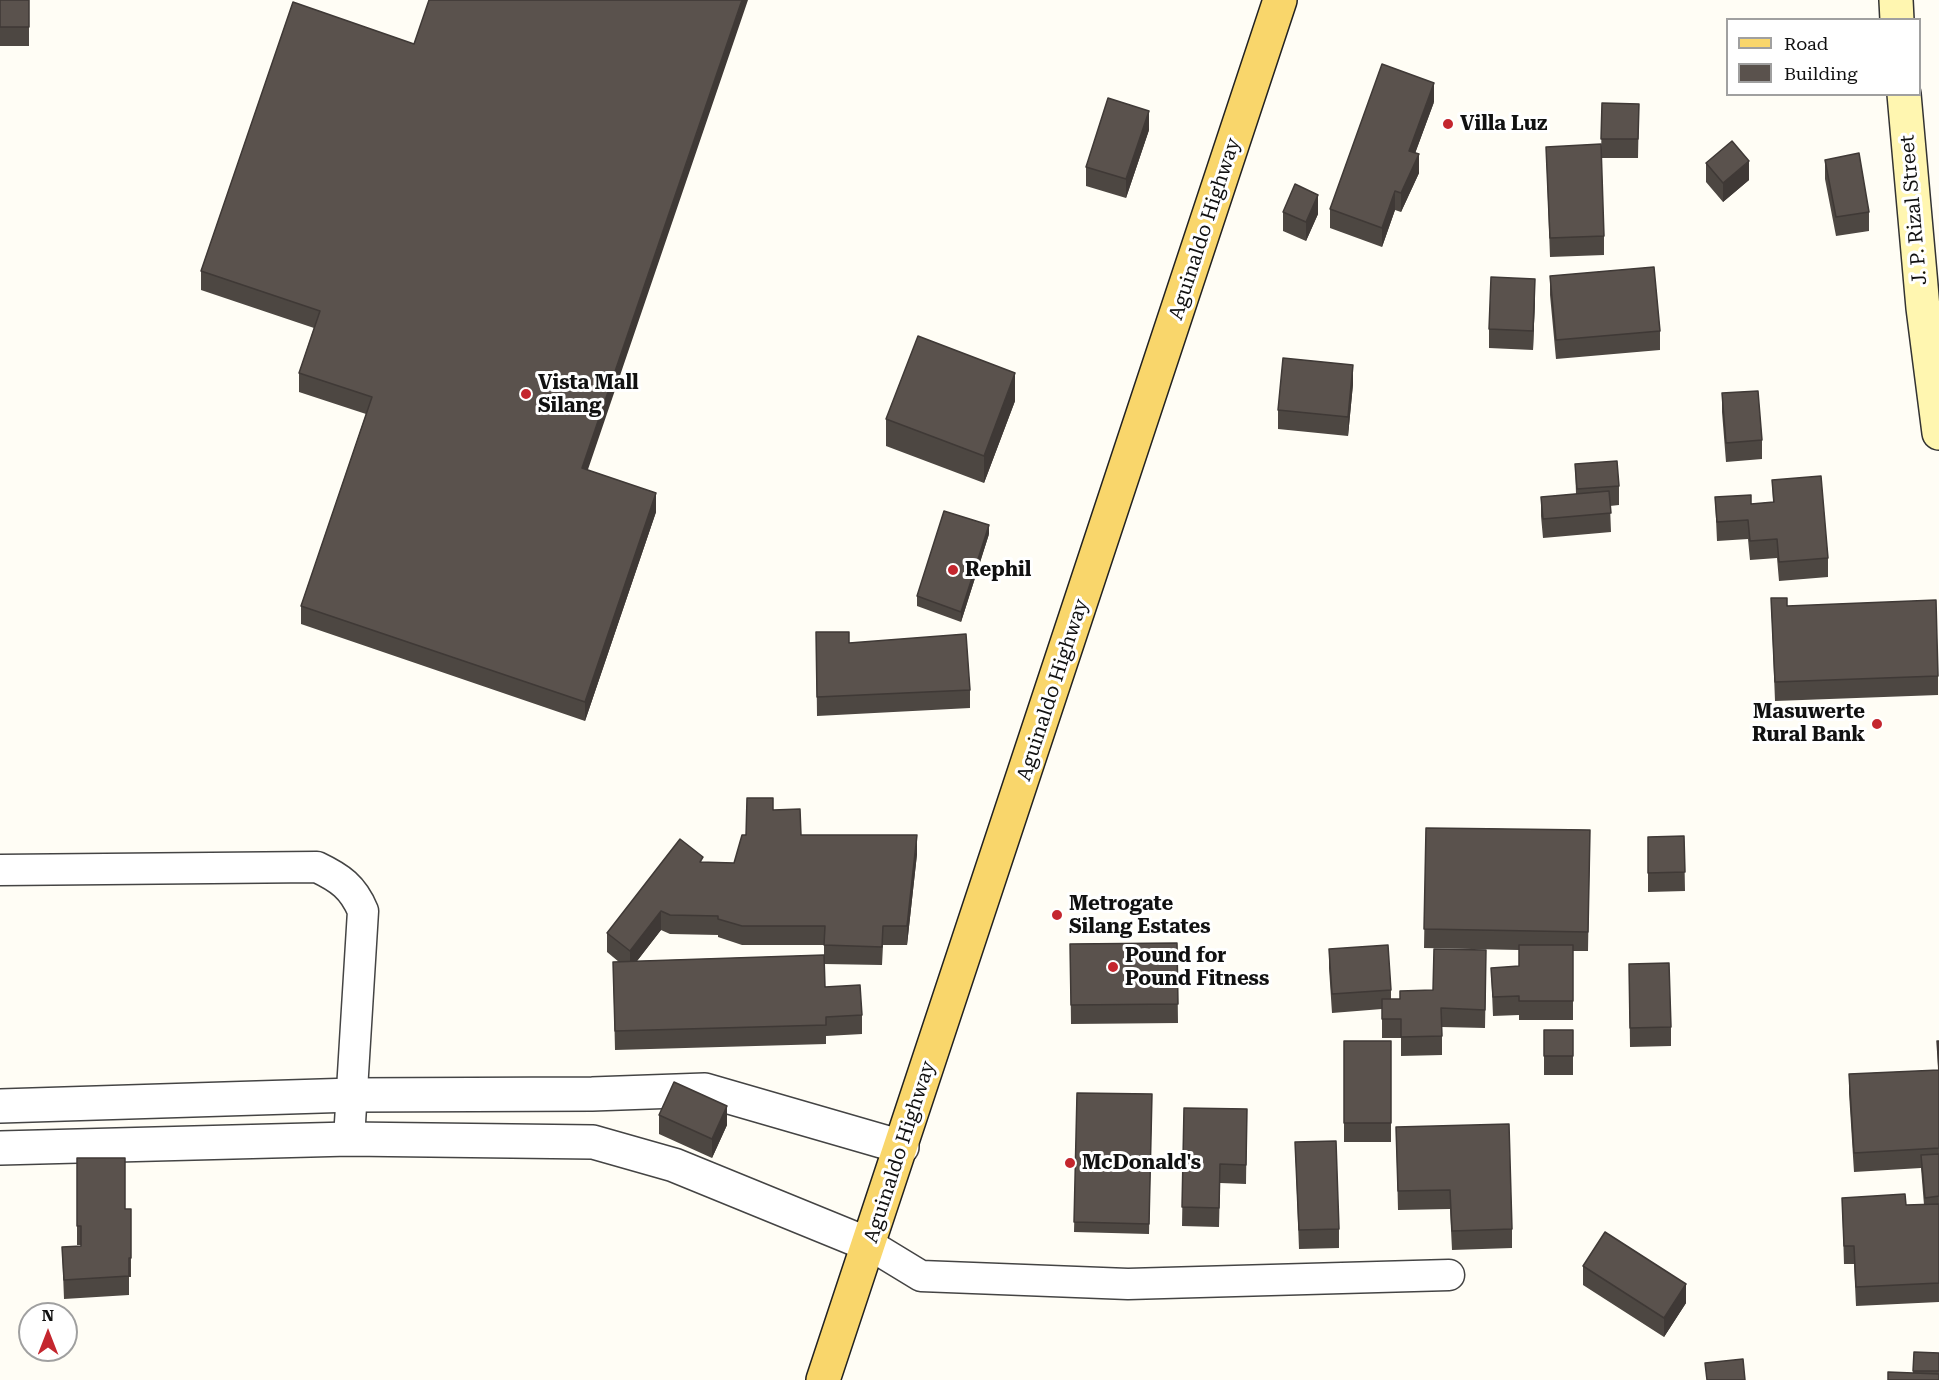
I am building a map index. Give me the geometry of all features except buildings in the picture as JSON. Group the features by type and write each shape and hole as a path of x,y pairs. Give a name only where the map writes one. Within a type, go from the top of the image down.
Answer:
{"main road":[{"name":"Aguinaldo Highway","path":"823,1380 870,1245 1280,0"},
{"path":"1896,0 1897,18"},
{"name":"J. P. Rizal Street","path":"1904,96 1931,305 1939,433"}],"street":[{"path":"0,870 317,867 342,879 356,894 363,911 349,1138"},
{"path":"0,1106 353,1095 592,1094 705,1090 902,1147"},
{"path":"0,1148 349,1138 593,1142 674,1165 870,1245 921,1276 1128,1284 1449,1275"}],"place":[{"name":"Villa Luz","path":"1448,124"},
{"name":"Vista Mall Silang","path":"526,394"},
{"name":"Rephil","path":"953,570"},
{"name":"Masuwerte Rural Bank","path":"1877,724"},
{"name":"Metrogate Silang Estates","path":"1057,915"},
{"name":"Pound for Pound Fitness","path":"1113,967"},
{"name":"McDonald's","path":"1070,1163"}]}
